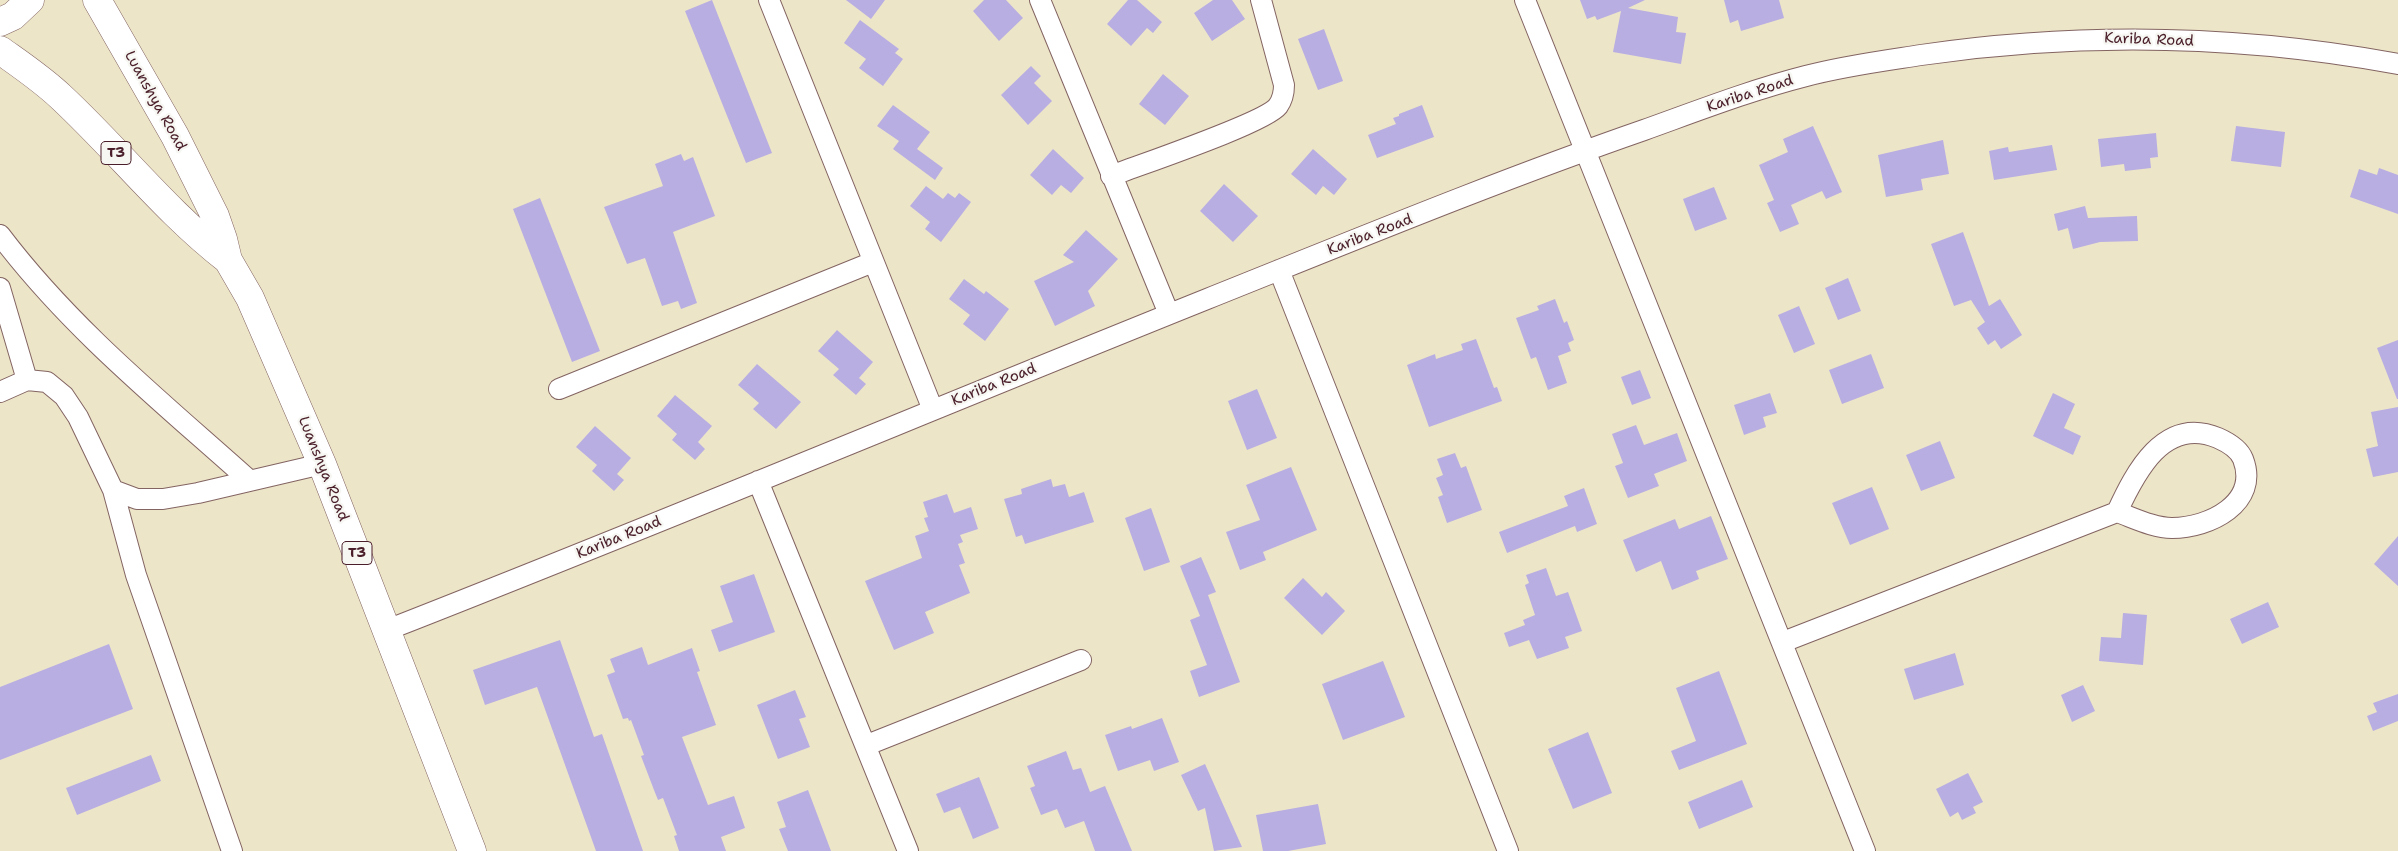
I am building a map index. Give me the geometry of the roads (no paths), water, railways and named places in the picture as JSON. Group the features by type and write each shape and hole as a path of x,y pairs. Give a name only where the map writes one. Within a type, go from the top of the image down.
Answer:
{"highway":[{"path":"0,22 13,16 30,0"},
{"name":"Luanshya Road","path":"97,0 183,151 215,216 228,260 250,298 322,464 472,851"},
{"name":"Luanshya Road","path":"0,50 60,96 153,193 201,239 228,260"}],"street":[{"path":"769,0 933,410"},
{"path":"1040,0 1111,176 1170,314"},
{"path":"1111,176 1248,123 1277,108 1284,97 1284,85 1261,0"},
{"path":"1525,0 1865,851"},
{"name":"Kariba Road","path":"387,630 606,544 1279,270 1586,150 1761,89 1805,76 1879,61 1971,48 2089,39 2224,42 2343,55 2398,64"},
{"path":"0,236 53,300 93,340 250,481"},
{"path":"559,390 873,262"},
{"path":"1279,270 1508,851"},
{"path":"0,288 27,380"},
{"path":"0,392 27,380 47,382 64,396 78,417 113,490 136,575 232,851"},
{"path":"1783,642 2117,512 2144,522 2170,528 2194,526 2220,517 2240,501 2247,478 2242,458 2229,443 2209,434 2185,434 2165,442 2145,460 2130,484 2117,512"},
{"path":"113,490 137,499 163,499 198,494 322,464"},
{"path":"758,481 867,745 908,851"},
{"path":"867,745 1081,660"}]}
